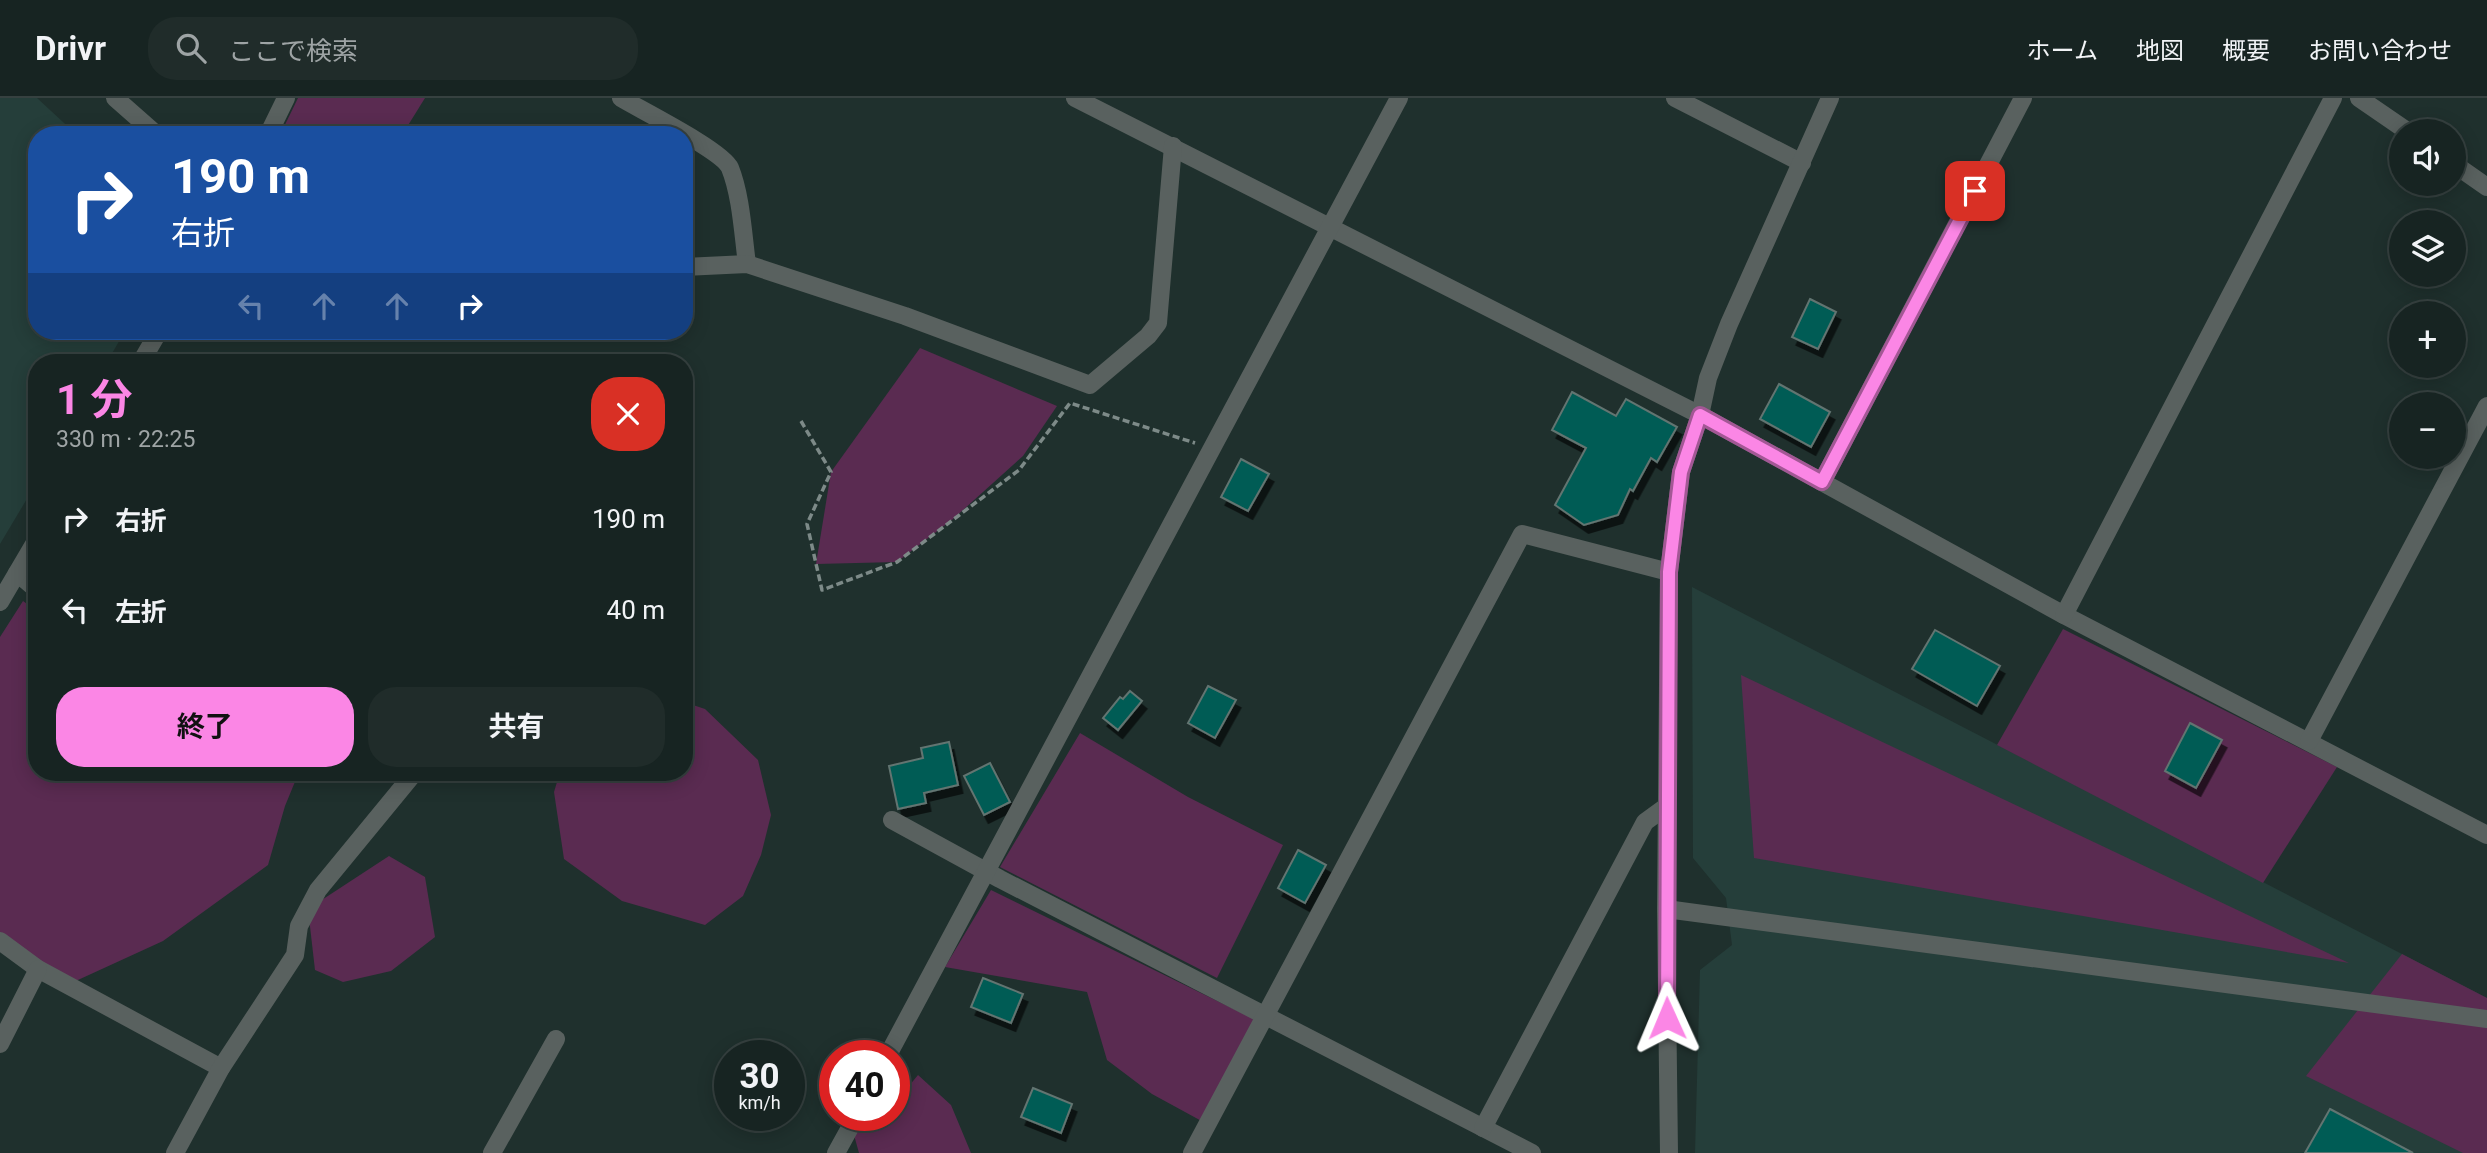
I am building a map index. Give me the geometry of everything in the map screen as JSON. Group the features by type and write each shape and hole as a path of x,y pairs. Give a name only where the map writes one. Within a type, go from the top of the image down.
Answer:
{"street":[{"path":"115,98 147,126"},
{"path":"272,126 286,98"},
{"path":"621,98 669,126"},
{"path":"1075,98 1700,415 2064,615 2487,835"},
{"path":"896,1040 1399,98"},
{"path":"1675,98 1802,163"},
{"path":"1669,1153 1666,909 1669,572 1681,472 1700,415 1708,378 1729,324 1830,98"},
{"path":"1822,482 2023,98"},
{"path":"2064,615 2333,98"},
{"path":"2359,98 2390,119"},
{"path":"693,140 729,164 735,185 747,264"},
{"path":"693,267 747,264 905,316 1090,385 1148,337 1158,323 1173,146"},
{"path":"2466,172 2487,187"},
{"path":"2309,741 2487,406"},
{"path":"1192,1153 1522,534 1669,572"},
{"path":"0,602 28,554"},
{"path":"17,573 28,582"},
{"path":"176,1153 221,1068 295,954 299,926 318,890 408,781"},
{"path":"1483,1128 1645,822 1667,806"},
{"path":"892,820 986,872 1532,1153"},
{"path":"1666,909 2487,1019"},
{"path":"0,940 38,969 221,1068"},
{"path":"0,1044 38,969"},
{"path":"492,1153 556,1039"},
{"path":"836,1153 848,1131"}],"path":[{"path":"801,421 831,472 807,524 822,590 897,562 1019,470 1070,403 1211,448"}],"shaded area":[{"path":"0,98 37,98 67,126 28,126 28,340 120,340 112,354 28,354 28,497 0,544"},
{"path":"298,98 425,98 408,126 284,126"},
{"path":"920,348 1057,406 1023,456 953,519 897,562 816,564 831,472"},
{"path":"1692,587 2487,998 2487,1153 1695,1153 1700,970 1732,945 1726,898 1693,858"},
{"path":"23,601 28,605 28,781 295,781 268,865 163,941 67,985 0,939 0,637"},
{"path":"2063,629 2337,767 2263,883 1997,745"},
{"path":"1741,675 2349,963 1754,858"},
{"path":"693,705 705,709 758,760 771,815 761,855 743,896 705,925 622,901 564,859 554,792 557,781 693,781"},
{"path":"1080,733 1188,797 1283,845 1217,978 1000,867"},
{"path":"389,856 425,877 435,937 391,971 343,982 315,970 308,909"},
{"path":"991,890 1254,1019 1207,1124 1152,1094 1107,1060 1087,992 945,967"},
{"path":"2402,954 2487,998 2487,1153 2463,1153 2306,1076"},
{"path":"918,1075 951,1105 971,1153 859,1153 854,1135 860,1131 910,1131 910,1085"}],"building":[{"path":"1810,299 1836,312 1818,349 1792,337"},
{"path":"1779,384 1830,412 1811,447 1760,419"},
{"path":"1572,392 1616,416 1626,399 1677,427 1657,462 1651,458 1633,491 1630,489 1618,515 1584,525 1555,505 1586,448 1552,430"},
{"path":"1241,459 1269,474 1248,511 1221,497"},
{"path":"1935,630 2000,666 1977,706 1912,669"},
{"path":"1208,686 1236,700 1215,738 1188,723"},
{"path":"1130,691 1142,701 1118,730 1103,718 1120,697 1123,699"},
{"path":"2190,723 2222,740 2196,788 2165,771"},
{"path":"949,742 958,785 924,793 926,803 898,809 889,766 923,758 921,748"},
{"path":"990,763 1010,802 984,815 964,776"},
{"path":"1298,850 1326,865 1305,903 1278,888"},
{"path":"983,978 1023,994 1011,1023 971,1007"},
{"path":"1033,1088 1072,1104 1061,1133 1021,1117"},
{"path":"2330,1109 2413,1153 2305,1153"}],"route":[{"path":"1667,1018 1669,572 1681,472 1700,415 1822,482 1975,191"}]}
